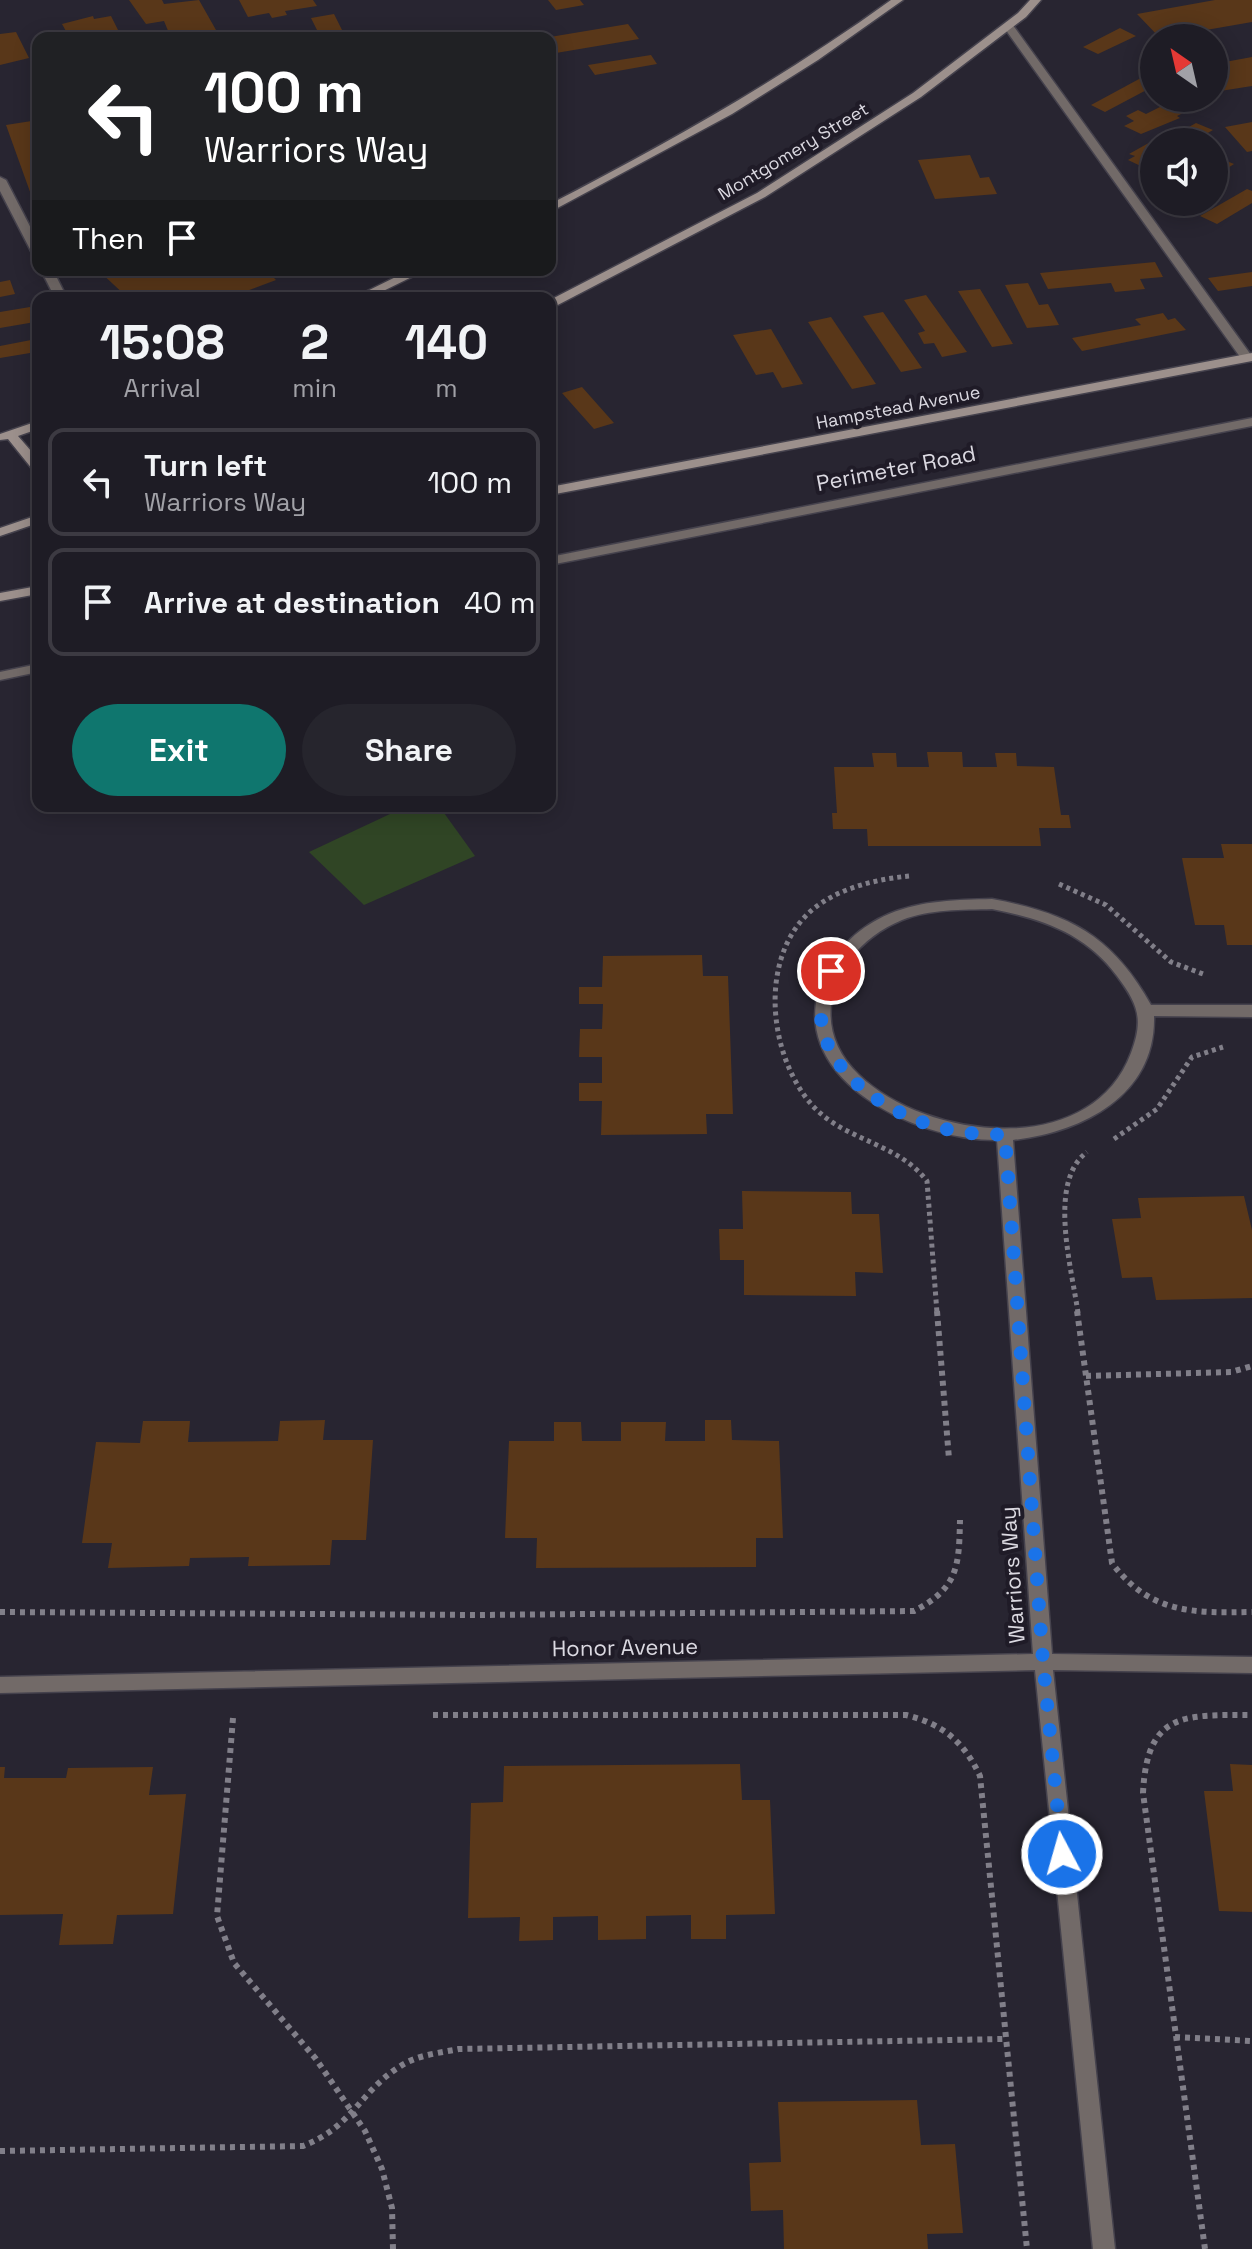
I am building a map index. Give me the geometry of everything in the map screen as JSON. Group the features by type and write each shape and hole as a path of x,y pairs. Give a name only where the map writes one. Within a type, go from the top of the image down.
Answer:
{"street":[{"path":"556,206 645,160 828,52 898,0"},
{"name":"Montgomery Street","path":"556,302 761,195 917,95 1008,26 1036,0"},
{"path":"1008,26 1250,358"},
{"path":"0,180 32,241"},
{"path":"372,292 407,276"},
{"name":"Hampstead Avenue","path":"556,490 1250,358"},
{"name":"Perimeter Road","path":"556,560 1252,422"},
{"path":"32,427 5,436 32,461"},
{"path":"0,532 32,521"},
{"path":"0,597 32,591"},
{"path":"0,676 32,669"},
{"path":"992,904 1041,914 1085,935 1119,964 1146,1010 1145,1037 1132,1074 1102,1105 1058,1126 1005,1135 949,1130 896,1112 855,1083 829,1047 821,1008 831,971 858,939 895,917 942,905 992,904"},
{"path":"1146,1010 1252,1011"},
{"name":"Warriors Way","path":"1005,1135 1043,1662 1104,2249"},
{"name":"Honor Avenue","path":"0,1685 1043,1662 1252,1665"}],"path":[{"path":"809,912 785,947 775,979 777,1024 785,1063 790,1076 813,1107 858,1137 899,1152 918,1165 927,1181 949,1459"},
{"path":"1105,1143 1148,1117 1166,1098 1181,1064 1194,1054 1226,1047"},
{"path":"1095,1148 1077,1158 1067,1171 1065,1220 1112,1563 1137,1594 1187,1613 1252,1612"},
{"path":"1086,1376 1231,1372 1252,1366"},
{"path":"0,1612 552,1615 914,1611 943,1595 955,1578 960,1520"},
{"path":"420,1715 893,1715 938,1724 957,1737 980,1776 991,1856 1004,2039 1027,2249"},
{"path":"1205,2249 1175,2037 1142,1763 1153,1739 1183,1718 1252,1715"},
{"path":"233,1718 217,1916 224,1942 234,1963 356,2112 388,2186 393,2249"},
{"path":"1175,2037 1252,2041"},
{"path":"0,2151 303,2146 333,2134 396,2068 419,2056 459,2049 1004,2039"}],"green space":[{"path":"394,812 443,812 475,856 364,905 309,852"}],"building":[{"path":"129,0 162,0 164,4 199,0 216,30 169,32 164,21 146,24"},
{"path":"239,0 313,0 317,6 285,11 287,15 272,18 269,13 248,17"},
{"path":"548,0 580,0 584,5 556,10"},
{"path":"1215,0 1252,0 1252,22 1228,26 1147,24 1137,14"},
{"path":"334,14 343,32 318,32 311,18"},
{"path":"93,16 94,19 111,16 119,32 66,32 62,24"},
{"path":"628,24 639,39 556,53 556,36"},
{"path":"1120,28 1136,36 1098,54 1083,47"},
{"path":"16,32 29,58 0,65 0,34"},
{"path":"651,55 657,64 595,75 588,65"},
{"path":"1252,57 1252,86 1228,90 1228,61"},
{"path":"1140,78 1140,93 1105,112 1091,105"},
{"path":"1138,110 1146,114 1185,112 1177,116 1180,118 1156,128 1140,128 1140,134 1124,126 1134,121 1126,116"},
{"path":"32,121 32,197 6,125"},
{"path":"1252,122 1252,151 1247,152 1225,127"},
{"path":"1196,123 1208,128 1187,128"},
{"path":"1140,148 1140,166 1128,160 1135,156 1129,154"},
{"path":"970,155 980,178 989,177 997,194 935,199 918,160"},
{"path":"1247,189 1252,191 1252,203 1217,224 1200,216 1228,216 1228,200"},
{"path":"1155,262 1163,277 1140,279 1145,289 1115,292 1111,283 1048,289 1040,273"},
{"path":"1252,272 1252,286 1218,291 1208,278"},
{"path":"104,276 272,276 276,280 244,292 122,292"},
{"path":"10,280 15,294 0,297 0,282"},
{"path":"1028,283 1039,305 1048,304 1059,325 1027,328 1005,285"},
{"path":"980,289 1013,344 992,347 958,291"},
{"path":"926,295 967,352 942,357 934,343 924,344 918,333 925,331 904,300"},
{"path":"30,307 32,323 0,328 0,312"},
{"path":"883,312 922,368 901,372 863,316"},
{"path":"1163,313 1168,320 1175,318 1186,330 1082,351 1072,338 1141,325 1135,319"},
{"path":"831,317 876,384 852,389 808,322"},
{"path":"771,329 803,384 782,388 773,372 756,375 733,335"},
{"path":"31,340 32,353 0,358 0,346"},
{"path":"582,387 614,423 594,429 562,393"},
{"path":"927,752 962,752 963,767 997,767 995,753 1016,753 1017,766 1054,767 1061,815 1069,815 1071,828 1039,828 1041,846 868,846 867,829 833,829 832,813 837,813 834,767 874,767 872,753 896,753 897,767 929,767"},
{"path":"1221,844 1252,844 1252,945 1227,945 1224,925 1195,925 1182,858 1224,858"},
{"path":"702,955 703,976 728,976 733,1114 706,1114 707,1134 601,1135 602,1101 579,1101 579,1083 602,1083 602,1057 579,1057 580,1029 602,1029 603,1004 579,1004 579,987 602,987 603,956"},
{"path":"742,1191 851,1192 852,1214 879,1214 883,1273 855,1272 856,1296 744,1295 744,1260 720,1260 719,1229 743,1229"},
{"path":"1244,1196 1252,1230 1252,1298 1156,1300 1152,1277 1122,1278 1112,1219 1141,1218 1138,1198"},
{"path":"325,1420 323,1440 373,1440 366,1540 332,1540 330,1565 248,1566 249,1557 190,1558 189,1566 108,1568 112,1543 82,1543 96,1442 140,1443 143,1421 190,1421 188,1442 278,1441 280,1421"},
{"path":"705,1420 731,1420 732,1440 779,1441 783,1538 756,1538 756,1567 536,1568 537,1538 505,1538 509,1441 554,1441 554,1422 581,1422 582,1441 621,1441 621,1422 666,1422 665,1441 705,1441"},
{"path":"740,1764 742,1800 770,1800 775,1914 726,1915 726,1939 691,1939 691,1915 646,1916 646,1939 598,1940 598,1916 553,1917 553,1940 519,1941 520,1917 468,1918 471,1803 503,1802 504,1766"},
{"path":"1230,1764 1252,1765 1252,1912 1219,1911 1204,1791 1233,1791"},
{"path":"0,1767 5,1767 4,1778 66,1778 68,1768 153,1767 149,1795 186,1794 173,1914 117,1915 113,1944 59,1945 63,1914 0,1915"},
{"path":"917,2100 921,2145 955,2144 963,2233 927,2234 928,2249 784,2249 783,2210 751,2211 749,2163 781,2162 778,2102"}],"route":[{"path":"831,971 821,1008 829,1047 855,1083 896,1112 949,1130 1005,1135 1043,1662 1062,1854"}]}
